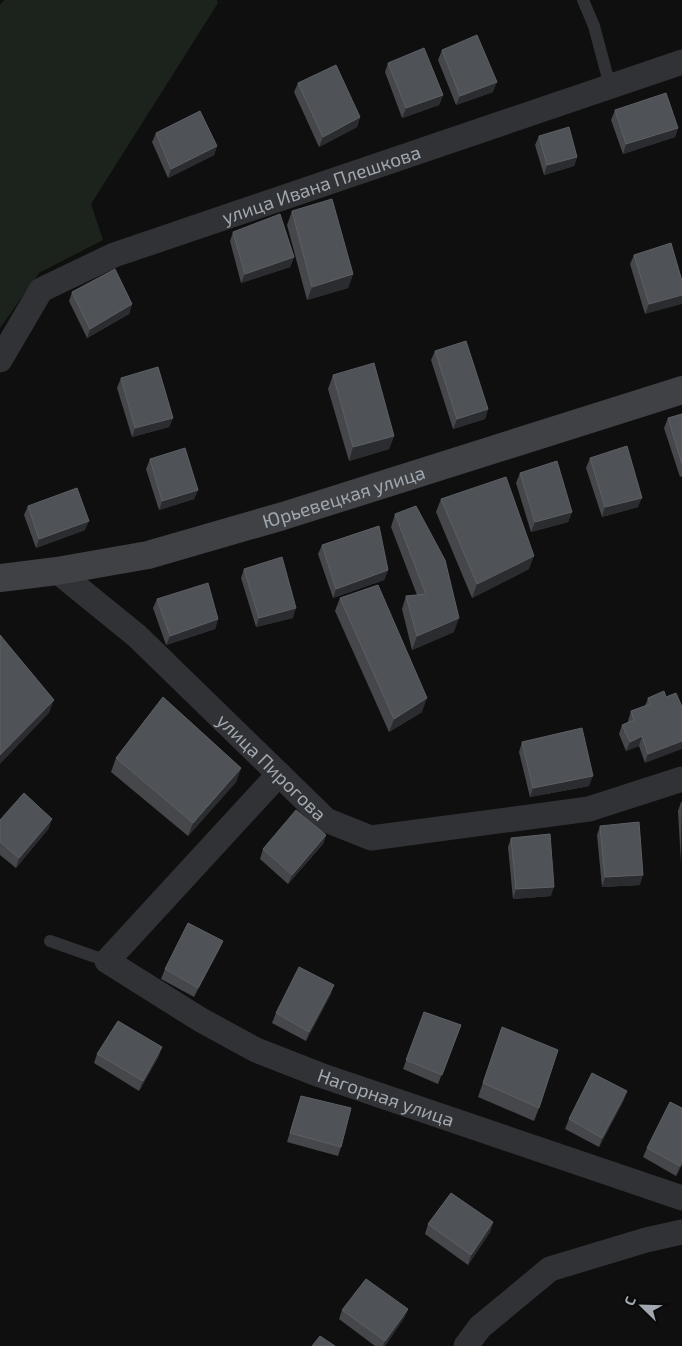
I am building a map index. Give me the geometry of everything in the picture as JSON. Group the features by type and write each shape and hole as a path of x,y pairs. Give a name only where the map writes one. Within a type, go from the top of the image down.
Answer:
{"main road":[{"name":"Юрьевецкая улица","path":"0,578 58,571 148,555 283,516 682,390"}],"street":[{"name":"улица Ивана Плешкова","path":"0,360 41,290 114,255 682,62"},
{"name":"улица Пирогова","path":"58,571 136,636 326,820 371,838 589,809 682,779"},
{"path":"107,961 279,774"},
{"name":"Нагорная улица","path":"107,961 201,1020 256,1050 320,1075 682,1198"},
{"path":"466,1346 480,1327 550,1269 646,1240 682,1232"}],"lane":[{"path":"582,0 594,26 610,86"},
{"path":"50,941 107,961"}],"shaded area":[{"path":"4,0 217,0 218,3 91,204 103,240 39,273 0,328 0,5"}],"building":[{"path":"477,35 497,82 460,96 442,50"},
{"path":"424,48 443,95 406,108 388,63"},
{"path":"336,65 360,117 323,137 298,83"},
{"path":"666,93 678,128 626,144 615,110"},
{"path":"200,111 217,146 171,169 156,133"},
{"path":"569,127 577,157 547,165 539,136"},
{"path":"332,199 353,274 312,287 292,211"},
{"path":"280,214 294,257 245,274 233,232"},
{"path":"671,243 682,281 682,295 649,304 634,255"},
{"path":"115,269 132,304 90,329 72,292"},
{"path":"466,341 488,409 457,419 435,351"},
{"path":"374,363 394,436 353,447 333,375"},
{"path":"158,367 173,418 135,428 121,378"},
{"path":"682,414 682,464 668,418"},
{"path":"627,446 642,498 605,507 590,458"},
{"path":"185,448 198,490 162,501 150,459"},
{"path":"557,461 572,512 535,522 520,473"},
{"path":"506,477 534,556 477,584 441,499"},
{"path":"77,488 89,521 39,539 28,506"},
{"path":"416,506 445,560 459,618 417,636 406,596 426,594 395,514"},
{"path":"379,526 388,570 336,589 322,545"},
{"path":"282,557 296,608 259,618 244,569"},
{"path":"208,583 218,619 170,636 157,599"},
{"path":"378,585 427,698 394,719 340,598"},
{"path":"0,635 54,700 0,755"},
{"path":"664,691 666,697 676,693 682,707 682,741 648,754 642,736 630,742 622,725 634,720 631,711 650,704 648,698"},
{"path":"163,697 241,768 193,823 116,758"},
{"path":"582,728 593,776 533,788 522,742"},
{"path":"24,793 52,819 19,858 0,842 0,820"},
{"path":"296,810 326,835 292,875 263,849"},
{"path":"639,822 643,875 605,877 600,826"},
{"path":"550,834 554,887 516,889 511,838"},
{"path":"188,923 223,941 198,988 165,969"},
{"path":"299,967 334,985 309,1032 276,1013"},
{"path":"424,1012 461,1025 442,1075 406,1060"},
{"path":"118,1021 162,1047 143,1081 97,1054"},
{"path":"502,1027 558,1050 539,1108 483,1083"},
{"path":"592,1073 627,1091 602,1138 569,1119"},
{"path":"301,1096 351,1108 341,1147 290,1133"},
{"path":"670,1102 682,1108 682,1162 680,1166 647,1148"},
{"path":"451,1193 493,1222 471,1255 428,1224"},
{"path":"366,1279 408,1309 385,1341 342,1310"},
{"path":"320,1336 335,1346 312,1346"}]}
